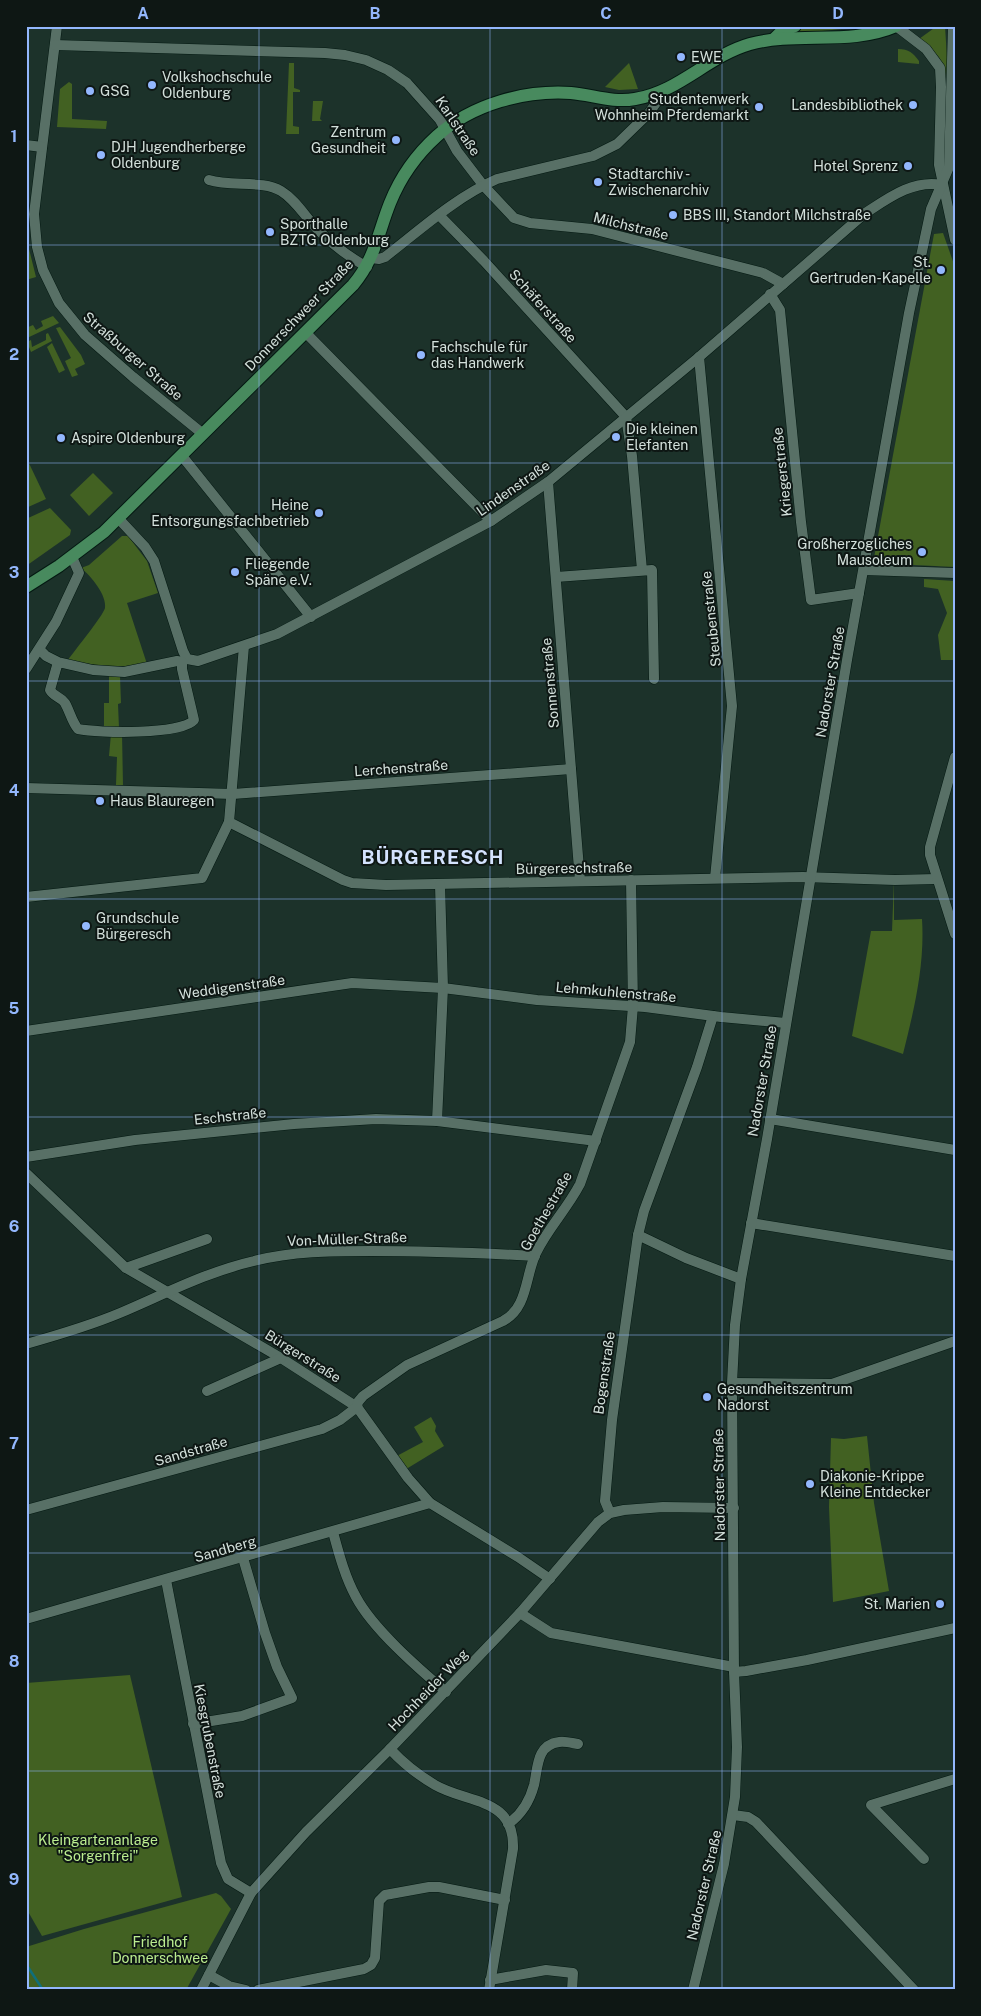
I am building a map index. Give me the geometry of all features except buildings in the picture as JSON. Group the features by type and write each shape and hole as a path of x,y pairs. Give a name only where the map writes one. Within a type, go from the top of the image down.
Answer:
{"main road":[{"path":"775,38 781,32 795,26"},
{"path":"369,262 398,185 423,151 446,129 483,108 529,95 571,94 620,100 655,94 670,88 715,58 732,50 775,38 818,38 875,34 896,26"},
{"name":"Donnerschweer Straße","path":"26,587 72,556 118,518 306,333 353,285 369,262"}],"street":[{"name":"Straßburger Straße","path":"57,26 35,207 35,233 43,270 59,303 85,335 137,381 203,434"},
{"path":"896,26 926,49 940,68 939,165 955,240"},
{"name":"Nadorster Straße","path":"694,1990 724,1864 733,1816 737,1756 734,1669 732,1383 735,1325 741,1279 909,313 931,209 949,167 952,154 953,26"},
{"name":"Karlstraße","path":"55,45 325,53 352,56 373,62 401,78 424,100 446,129 457,151 483,185"},
{"name":"Donnerschweer Straße","path":"369,262 385,256 439,215 483,185 497,179 593,156 617,144 649,113 656,103 655,94"},
{"path":"26,145 42,147"},
{"path":"209,180 221,184 265,186 279,190 300,208 318,230 346,255 369,262"},
{"name":"Lindenstraße","path":"58,662 93,670 124,672 177,661 198,661 277,634 491,521 548,482 699,357 864,214 888,198 928,182 942,185"},
{"name":"Milchstraße","path":"483,185 514,218 522,222 592,229 763,273 783,284"},
{"name":"Schäferstraße","path":"439,215 484,261 626,417"},
{"name":"Kriegerstraße","path":"770,294 780,310 799,508 811,600 859,593"},
{"path":"306,333 491,521"},
{"name":"Steubenstraße","path":"699,357 731,697 715,878"},
{"path":"626,417 632,456 642,570"},
{"path":"182,456 311,617"},
{"name":"Sonnenstraße","path":"548,482 580,881"},
{"path":"40,650 46,656 58,662 50,690 55,696 65,702 78,729 148,732 190,724 194,720 182,669 185,660 183,651 154,561 145,547 118,518"},
{"path":"26,669 40,650 56,622 79,573 72,556"},
{"path":"556,578 652,570 654,679"},
{"path":"864,570 955,573"},
{"path":"26,897 202,878 229,822 233,794 244,646"},
{"path":"955,758 952,782 930,847 936,880 955,934"},
{"name":"Lerchenstraße","path":"26,788 233,794 571,769"},
{"name":"Bürgereschstraße","path":"229,822 352,883 386,885 811,876 936,880"},
{"name":"Goethestraße","path":"357,1407 358,1402 363,1396 408,1365 503,1321 514,1314 522,1298 535,1256 550,1229 572,1199 596,1141 630,1042 633,1006 631,880"},
{"path":"437,1121 443,988 440,884"},
{"name":"Weddigenstraße","path":"26,1031 352,983 443,988"},
{"name":"Lehmkuhlenstraße","path":"443,988 537,1000 633,1006 786,1023"},
{"name":"Bogenstraße","path":"610,1514 605,1501 612,1420 638,1235 644,1211 714,1016"},
{"name":"Eschstraße","path":"26,1157 135,1140 294,1124 376,1119 437,1121 596,1141"},
{"path":"770,1119 955,1150"},
{"name":"Bürgerstraße","path":"26,1173 126,1268 281,1358 357,1407 408,1478 430,1504 518,1557 550,1579"},
{"path":"751,1223 955,1256"},
{"path":"638,1235 686,1258 741,1279"},
{"path":"126,1268 207,1239"},
{"name":"Von-Müller-Straße","path":"26,1344 95,1323 194,1280 240,1264 271,1257 302,1252 422,1251 535,1256"},
{"path":"732,1383 832,1384 955,1341"},
{"path":"206,1391 281,1358"},
{"name":"Sandstraße","path":"26,1510 322,1429 340,1420 357,1407"},
{"name":"Sandberg","path":"26,1619 430,1504"},
{"name":"Hochheider Weg","path":"201,1990 250,1893 306,1832 446,1692 520,1613 590,1531 610,1514 624,1510 663,1507 734,1508"},
{"path":"333,1532 342,1563 356,1598 376,1626 446,1692"},
{"path":"193,1724 242,1716 292,1698 276,1667 243,1558"},
{"name":"Kiesgrubenstraße","path":"166,1580 224,1874 228,1879 250,1893"},
{"path":"520,1613 551,1633 746,1671 807,1660 955,1628"},
{"path":"508,1824 522,1810 531,1792 541,1752 552,1744 560,1742 578,1744"},
{"path":"390,1750 436,1786 482,1801 496,1809 508,1824 513,1835 513,1849 490,1985 546,1970 573,1973 572,1990"},
{"path":"924,1859 871,1805 955,1779"},
{"path":"733,1816 748,1817 756,1822 914,1990"},
{"path":"258,1990 364,1969 371,1965 375,1958 379,1901 386,1895 419,1888 439,1887 505,1900"},
{"path":"208,1975 229,1986 246,1990"}],"green space":[{"path":"805,26 871,26 793,34 793,32"},
{"path":"937,26 945,26 948,74 945,164 943,166 945,73 939,57 919,39"},
{"path":"898,49 910,52 919,61 919,64 898,62"},
{"path":"289,63 294,63 294,88 300,90 300,92 293,92 293,126 299,127 299,134 286,134"},
{"path":"629,63 638,89 619,90 605,87"},
{"path":"69,82 72,84 72,119 107,121 106,129 57,127 60,89"},
{"path":"313,101 323,101 320,119 322,121 312,121"},
{"path":"943,233 955,267 955,567 873,563 934,234"},
{"path":"26,237 36,277 26,280"},
{"path":"53,316 59,323 27,338 26,328 33,325 36,330 43,326 41,321"},
{"path":"60,327 81,355 85,364 75,369 78,375 72,377 65,361 71,358 56,328"},
{"path":"48,333 52,341 31,352 27,342 31,340 32,347 46,340 46,334"},
{"path":"52,343 65,370 59,373 47,347"},
{"path":"26,457 46,499 26,508"},
{"path":"93,473 113,493 89,516 70,495"},
{"path":"50,508 71,530 70,535 26,566 26,519"},
{"path":"122,536 128,536 147,561 158,593 127,603 147,664 107,666 68,660 105,608 104,597 101,592 94,581 81,568 89,565"},
{"path":"924,579 955,581 955,660 941,660 938,635 947,613 938,589 924,587"},
{"path":"109,675 120,676 121,703 118,704 119,728 104,728 104,703 109,703"},
{"path":"122,733 123,785 116,785 117,757 109,756 111,734"},
{"path":"894,880 894,920 922,919 920,970 915,1004 903,1054 852,1036 871,931 892,931"},
{"path":"431,1417 436,1426 435,1431 444,1446 403,1471 393,1458 423,1442 414,1427"},
{"path":"867,1436 874,1503 889,1591 833,1602 829,1507 831,1438 844,1439"},
{"name":"Kleingartenanlage \"Sorgenfrei\"","path":"130,1675 182,1897 42,1936 26,1908 26,1683"},
{"name":"Friedhof Donnerschwee","path":"216,1893 221,1896 231,1909 186,1990 26,1990 26,1947"}],"waterway":[{"path":"26,1964 43,1990"}],"place":[{"name":"EWE","path":"681,57"},
{"name":"Volkshochschule Oldenburg","path":"152,85"},
{"name":"GSG","path":"90,91"},
{"name":"Landesbibliothek","path":"913,105"},
{"name":"Studentenwerk Wohnheim Pferdemarkt","path":"759,107"},
{"name":"Zentrum Gesundheit","path":"396,140"},
{"name":"DJH Jugendherberge Oldenburg","path":"101,155"},
{"name":"Hotel Sprenz","path":"908,166"},
{"name":"Stadtarchiv - Zwischenarchiv","path":"598,182"},
{"name":"BBS III, Standort Milchstraße","path":"673,215"},
{"name":"Sporthalle BZTG Oldenburg","path":"270,232"},
{"name":"St. Gertruden-Kapelle","path":"941,270"},
{"name":"Fachschule für das Handwerk","path":"421,355"},
{"name":"Die kleinen Elefanten","path":"616,437"},
{"name":"Aspire Oldenburg","path":"61,438"},
{"name":"Heine Entsorgungsfachbetrieb","path":"319,513"},
{"name":"Großherzogliches Mausoleum","path":"922,552"},
{"name":"Fliegende Späne e.V.","path":"235,572"},
{"name":"Haus Blauregen","path":"100,801"},
{"name":"Grundschule Bürgeresch","path":"86,926"},
{"name":"Gesundheitszentrum Nadorst","path":"707,1397"},
{"name":"Diakonie-Krippe Kleine Entdecker","path":"810,1484"},
{"name":"St. Marien","path":"940,1604"}],"district":[{"name":"BÜRGERESCH","path":"433,857"}]}
